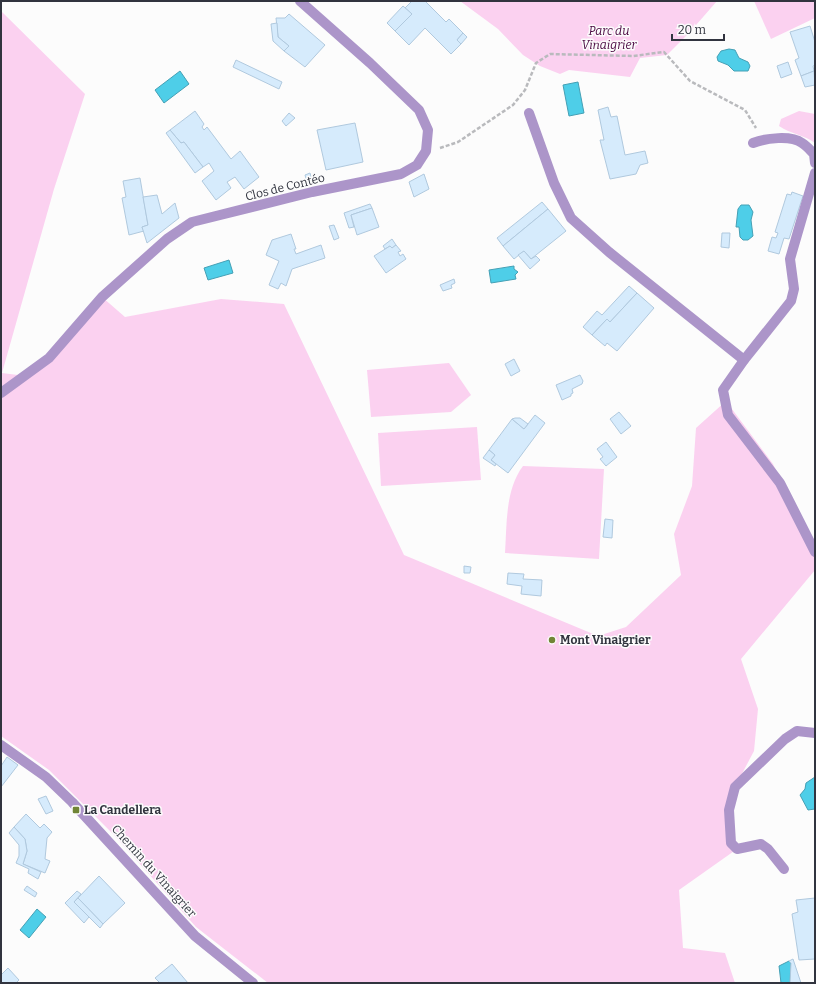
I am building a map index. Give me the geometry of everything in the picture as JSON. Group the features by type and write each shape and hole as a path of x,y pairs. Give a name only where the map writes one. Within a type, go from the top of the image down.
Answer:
{"street":[{"path":"300,1 353,47 419,110 428,130 426,152"},
{"path":"529,113 554,183 572,218 609,252 744,360"},
{"path":"753,143 764,139 782,138 801,142 814,154 815,163"},
{"name":"Clos de Contéo","path":"1,393 49,358 102,297 167,239 192,222 312,192 401,174 416,165 426,152"},
{"path":"815,173 790,259 794,289 791,301 744,360 723,390 728,415 780,483 815,552"},
{"path":"784,869 768,849 761,844 737,849 731,842 729,810 735,787 785,739 797,731 815,733"},
{"name":"Chemin du Vinaigrier","path":"1,745 46,777 72,802 195,936 253,983"}],"path":[{"path":"426,152 458,142 513,105 525,90 536,63 550,54 633,56 664,52 690,81 745,110 764,139"}],"green space":[{"name":"Parc du Vinaigrier","path":"460,1 717,1 690,32 667,55 640,58 630,77 569,70 560,74 540,66 523,55 498,29"},
{"path":"754,1 815,1 815,18 771,39"},
{"path":"1,11 85,94 54,189 2,373 26,376 102,297 125,317 221,299 284,304 404,555 598,636 626,627 681,575 674,534 692,486 696,428 726,401 773,464 815,547 815,570 741,659 758,709 754,751 735,787 729,810 737,849 679,890 683,948 725,953 735,983 268,983 196,927 115,836 49,770 1,736"},
{"path":"799,111 815,114 815,143 779,126 781,119"},
{"path":"449,363 471,395 451,412 371,417 367,370"},
{"path":"477,427 481,480 381,486 378,433"},
{"path":"523,466 604,469 599,559 505,553 510,496 517,475"}],"water":[{"path":"729,49 735,50 739,58 748,62 750,66 748,71 734,71 728,65 718,61 717,57 721,51"},
{"path":"180,71 189,84 164,103 155,90"},
{"path":"578,82 584,113 569,116 563,85"},
{"path":"741,205 749,205 753,212 751,220 753,236 748,240 743,240 740,237 739,227 736,227 738,209"},
{"path":"229,260 233,273 208,280 204,268"},
{"path":"514,266 514,269 518,272 515,275 516,279 491,283 489,270"},
{"path":"815,777 815,809 808,810 800,795 805,789 806,783"},
{"path":"37,909 46,917 29,938 20,930"},
{"path":"789,961 791,963 790,983 781,983 779,966"}],"building":[{"path":"412,1 425,1 446,22 449,19 463,33 457,40 461,44 451,54 425,28 409,45 395,31 412,14 405,8"},
{"path":"403,6 412,14 395,31 387,23"},
{"path":"289,14 325,45 305,67 284,51 289,46 278,37 276,18 285,18"},
{"path":"277,23 278,37 289,46 284,51 273,41 271,24"},
{"path":"810,26 815,42 814,71 801,76 795,60 799,58 790,32"},
{"path":"463,33 467,37 461,44 457,40"},
{"path":"236,60 282,82 279,89 233,67"},
{"path":"788,62 792,74 781,78 777,66"},
{"path":"814,71 815,85 805,87 801,76"},
{"path":"608,107 611,117 617,116 625,155 645,151 648,163 640,165 636,174 610,179 600,140 604,140 598,110"},
{"path":"195,111 204,124 202,127 204,130 207,127 231,159 240,151 259,177 244,189 235,177 227,182 231,188 216,200 202,181 214,171 209,163 203,167 184,142 181,143 170,130"},
{"path":"289,113 295,118 286,126 282,121"},
{"path":"355,123 363,162 326,170 317,130"},
{"path":"170,130 181,143 184,142 203,167 195,173 166,133"},
{"path":"310,173 312,180 307,182 305,175"},
{"path":"424,174 429,189 414,197 409,182"},
{"path":"140,178 148,225 142,227 144,231 129,235 122,198 126,197 123,181"},
{"path":"792,192 803,196 789,239 784,238 779,254 768,251 772,237 776,238 778,233 775,232 787,194 791,195"},
{"path":"157,195 162,214 175,203 179,218 147,243 142,227 148,225 143,197"},
{"path":"542,202 548,209 503,246 497,238"},
{"path":"370,204 372,208 351,215 354,227 349,228 344,213"},
{"path":"372,208 379,227 357,235 351,215"},
{"path":"548,209 566,231 531,259 524,251 514,259 503,246"},
{"path":"334,225 339,238 334,240 329,226"},
{"path":"722,233 730,233 729,248 721,247"},
{"path":"291,234 296,249 294,249 296,254 321,245 325,258 292,269 286,286 281,283 278,289 269,285 279,261 266,255 272,240"},
{"path":"392,239 396,245 392,248 390,246 385,249 383,246"},
{"path":"396,245 401,251 398,252 400,256 403,254 406,259 386,273 374,256 390,246 392,248"},
{"path":"524,251 531,259 536,256 540,260 530,269 518,255"},
{"path":"454,279 455,283 451,285 452,288 443,291 440,285"},
{"path":"629,286 637,293 610,322 607,319 592,335 583,327 597,311 602,315"},
{"path":"637,293 654,308 617,351 607,343 605,346 592,335 607,319 610,322"},
{"path":"514,359 520,371 511,376 505,364"},
{"path":"580,375 583,381 582,384 572,389 573,393 571,396 562,400 556,385"},
{"path":"619,412 631,426 621,434 610,419"},
{"path":"535,415 545,423 508,473 491,460 495,455 489,450 512,419 524,429"},
{"path":"520,418 528,424 524,429 512,419"},
{"path":"606,442 617,457 606,466 600,459 603,457 597,449"},
{"path":"489,450 495,455 491,460 496,464 495,466 483,458"},
{"path":"605,519 613,520 612,538 603,537"},
{"path":"464,566 471,567 470,573 464,573"},
{"path":"508,573 524,574 523,579 542,580 541,596 521,594 522,586 507,584"},
{"path":"7,757 18,765 1,787 1,766"},
{"path":"46,796 53,811 46,814 38,799"},
{"path":"26,814 40,828 44,824 52,832 47,838 45,859 50,861 45,873 23,864 27,851 25,839 14,827"},
{"path":"14,827 25,839 27,851 23,864 41,872 38,879 28,873 29,869 16,863 19,856 19,845 9,833"},
{"path":"99,876 125,903 103,924 78,898"},
{"path":"27,886 37,893 35,897 24,890"},
{"path":"77,891 81,894 74,902 89,917 84,923 65,903"},
{"path":"78,898 103,924 100,928 74,902"},
{"path":"815,898 815,959 799,960 792,914 798,912 796,900"},
{"path":"793,959 801,983 790,983 791,963 789,961"},
{"path":"172,964 188,983 160,983 155,978"},
{"path":"8,968 19,980 16,983 1,983 1,975"}],"place":[{"name":"Mont Vinaigrier","path":"552,640"},
{"name":"La Candellera","path":"76,810"}]}
